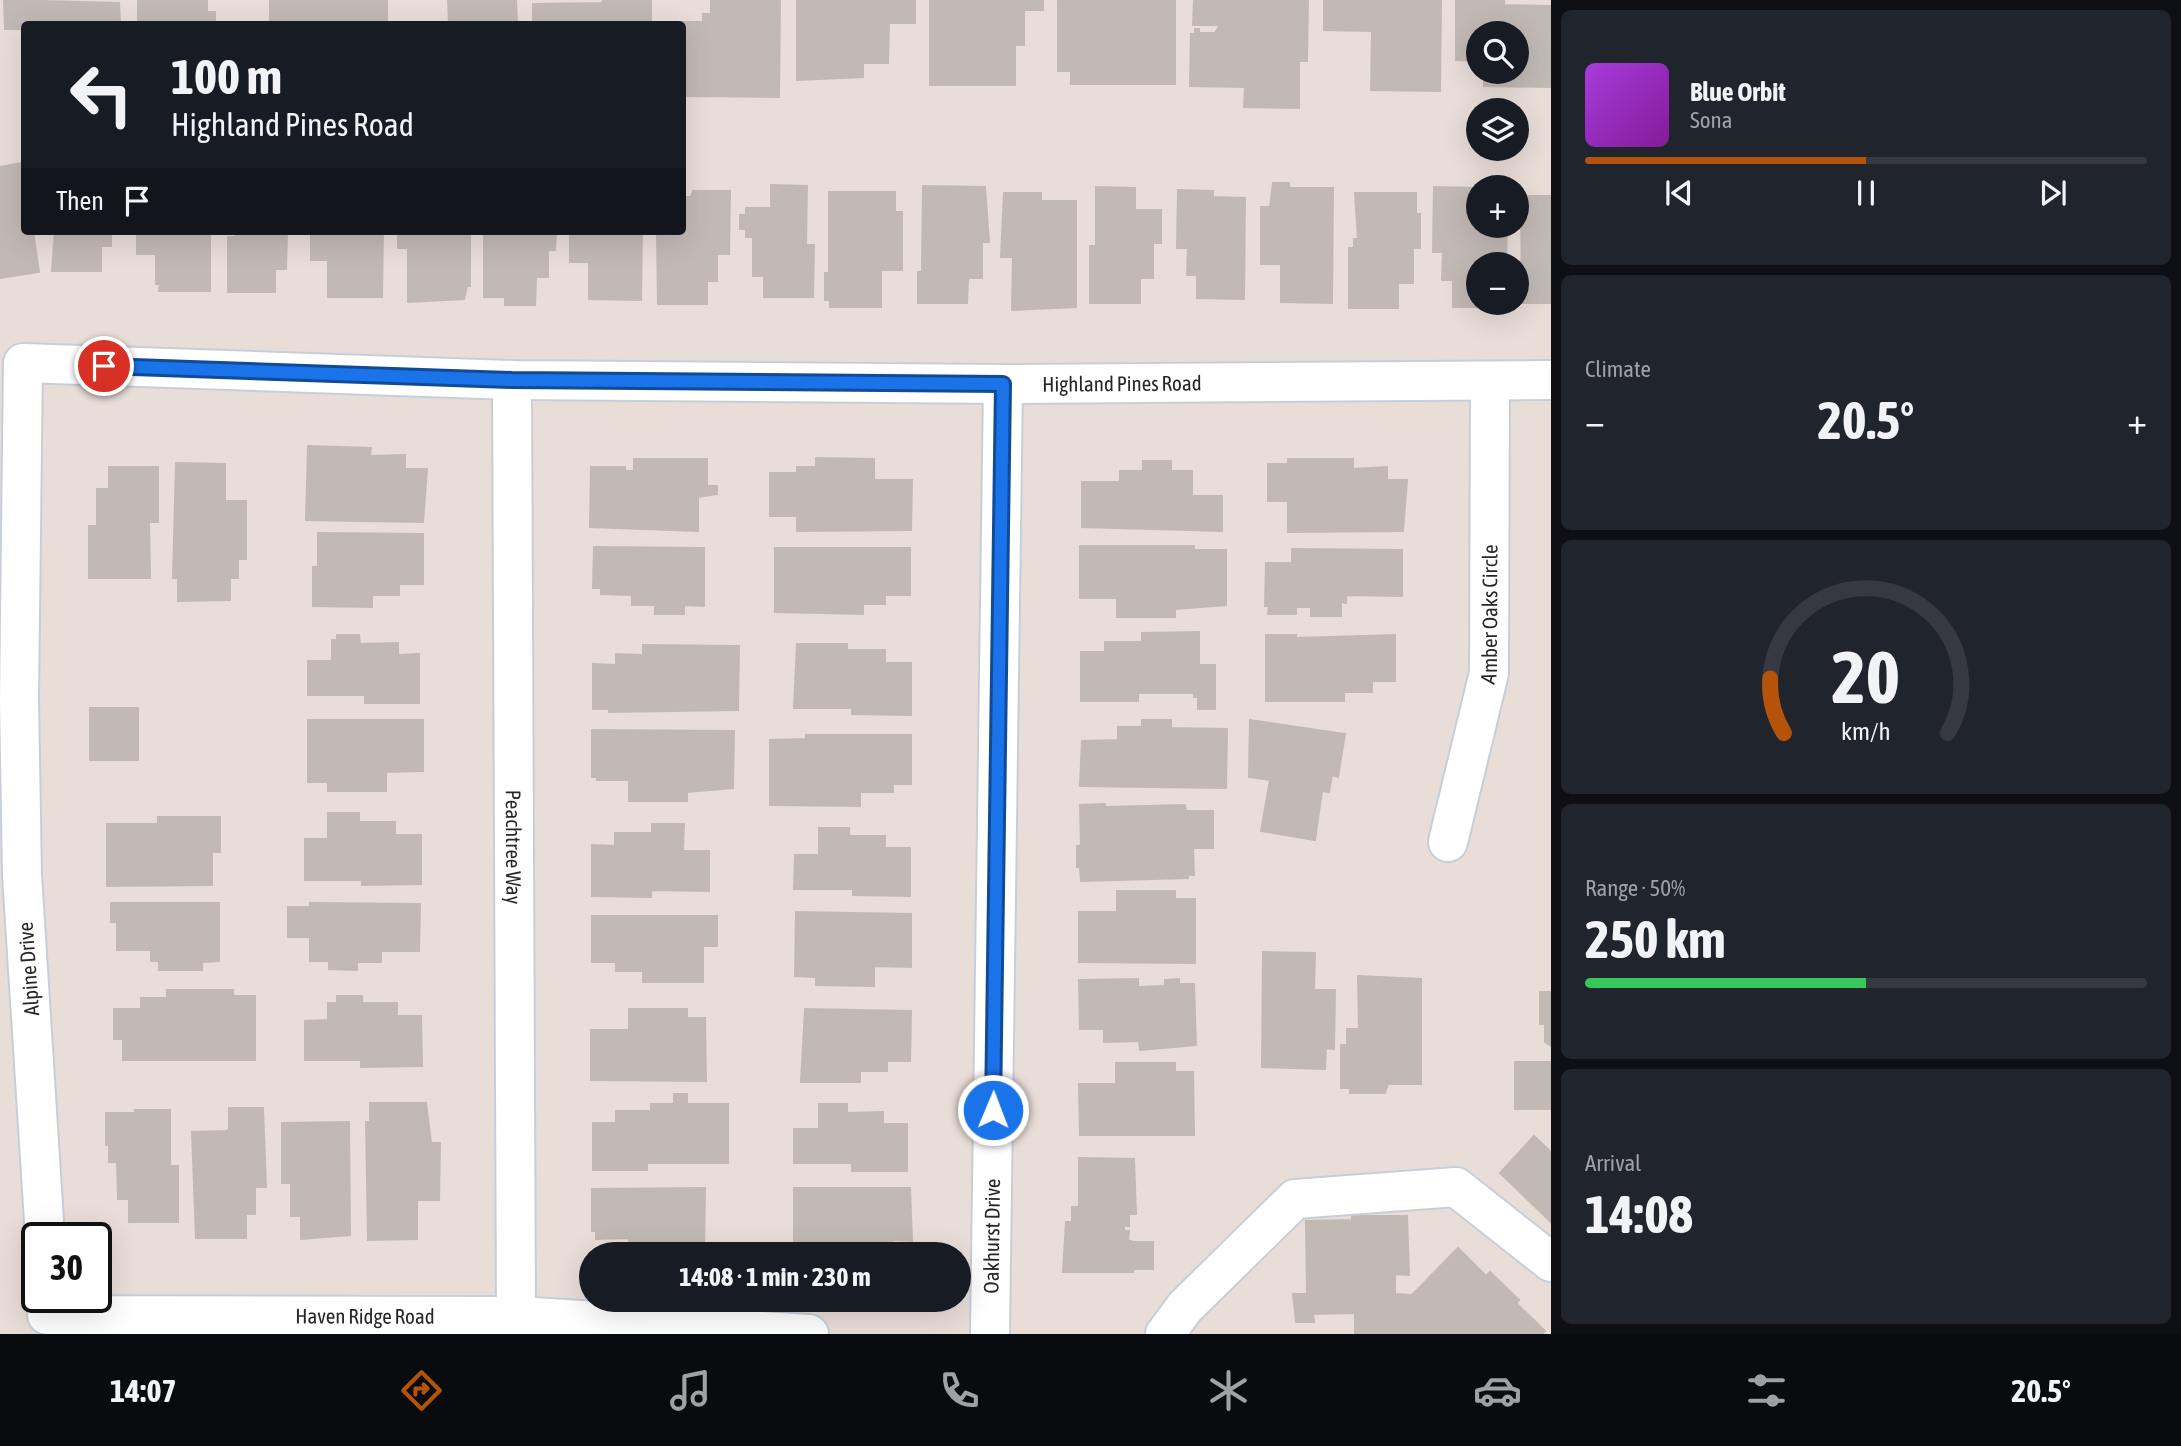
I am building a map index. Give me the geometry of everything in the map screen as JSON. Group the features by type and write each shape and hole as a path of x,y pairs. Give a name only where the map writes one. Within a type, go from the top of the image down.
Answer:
{"street":[{"name":"Highland Pines Road","path":"23,363 512,380 1003,384 1551,380"},
{"name":"Alpine Drive","path":"23,363 6,699 22,875 44,1222"},
{"name":"Peachtree Way","path":"512,380 516,1316"},
{"name":"Amber Oaks Circle","path":"1448,842 1489,673 1490,381"},
{"name":"Oakhurst Drive","path":"990,1334 1003,384"},
{"path":"1166,1334 1185,1307 1295,1199 1456,1187 1551,1262"},
{"name":"Haven Ridge Road","path":"112,1307 516,1316 809,1334"}],"building":[{"path":"4,0 119,3 120,21 21,21 21,29 5,29"},
{"path":"138,0 207,0 207,12 215,12 215,21 138,21"},
{"path":"270,0 387,0 387,21 270,21"},
{"path":"448,0 516,0 517,21 449,21"},
{"path":"603,0 651,0 651,21 533,21 533,4 603,3"},
{"path":"711,0 780,0 779,97 686,96 686,22 703,22 703,14 711,14"},
{"path":"797,0 915,0 915,23 889,23 888,63 863,63 863,77 797,80"},
{"path":"930,0 1043,0 1043,10 1024,10 1024,45 1015,45 1015,85 930,85"},
{"path":"1058,0 1175,1 1175,84 1071,84 1071,71 1058,71"},
{"path":"1194,0 1308,0 1307,61 1299,61 1299,108 1244,107 1245,87 1190,86 1191,34 1195,34 1195,29 1199,29 1199,33 1215,33 1220,25 1193,25"},
{"path":"1324,0 1441,0 1440,91 1371,90 1372,31 1324,30"},
{"path":"1456,0 1504,0 1504,5 1551,6 1551,87 1484,86 1529,84 1529,21 1466,21 1466,60 1456,60"},
{"path":"21,163 21,235 34,235 39,272 0,278 0,167"},
{"path":"1273,183 1289,183 1289,188 1333,188 1332,303 1281,302 1281,264 1261,264 1261,207 1270,207"},
{"path":"771,185 807,186 806,245 814,245 813,297 764,297 764,276 753,276 753,237 746,237 746,229 740,229 740,215 746,215 746,208 771,208"},
{"path":"923,186 985,187 989,242 982,242 982,278 968,278 967,303 918,303 918,272 922,272"},
{"path":"1096,187 1135,188 1135,210 1161,210 1161,243 1153,243 1153,278 1140,278 1140,303 1090,303 1090,246 1096,246"},
{"path":"1434,187 1466,188 1466,238 1507,238 1506,252 1466,252 1466,307 1453,307 1453,280 1442,280 1443,252 1433,252"},
{"path":"1178,190 1213,191 1213,197 1245,198 1244,299 1197,298 1197,275 1187,275 1188,248 1177,248"},
{"path":"693,191 730,191 729,254 717,254 717,281 707,281 707,304 658,304 657,235 686,235 686,197 691,197"},
{"path":"829,192 895,192 895,212 902,212 902,270 881,270 881,307 830,307 830,300 825,300 825,273 829,273"},
{"path":"1004,193 1041,193 1041,201 1076,201 1076,307 1012,310 1013,257 1001,257"},
{"path":"1355,193 1416,193 1416,214 1420,214 1420,248 1413,248 1413,283 1398,283 1398,308 1349,308 1349,248 1354,248 1354,239 1358,239"},
{"path":"1529,196 1551,196 1551,303 1529,303 1529,252 1522,252 1521,238 1529,238"},
{"path":"55,235 111,235 111,246 101,246 101,271 52,271"},
{"path":"137,235 210,235 210,291 159,291 160,284 156,284 156,254 137,254"},
{"path":"287,235 286,269 275,269 275,292 228,292 228,237"},
{"path":"311,235 383,235 382,297 328,297 328,260 311,260"},
{"path":"398,235 470,235 470,286 467,286 464,299 408,302 408,248 398,248"},
{"path":"484,235 556,235 555,250 548,250 548,277 536,277 535,305 505,305 505,297 484,297"},
{"path":"570,235 642,235 641,300 589,299 589,262 570,262"},
{"path":"308,446 371,448 370,456 405,455 405,469 427,469 423,522 306,520"},
{"path":"816,458 874,459 874,480 912,480 911,530 797,531 797,516 770,516 770,473 797,473 797,467 816,467"},
{"path":"634,459 707,459 707,486 717,486 717,494 698,497 698,531 590,527 591,467 625,467 625,471 634,471"},
{"path":"1288,459 1353,459 1353,469 1387,467 1387,480 1407,480 1403,531 1288,532 1288,501 1268,501 1268,464 1288,464"},
{"path":"1143,461 1171,461 1171,471 1192,471 1192,496 1222,496 1222,531 1082,527 1082,482 1120,482 1120,471 1143,471"},
{"path":"176,463 225,464 225,501 246,501 246,559 238,559 238,578 230,578 230,600 178,601 178,578 173,578"},
{"path":"109,467 158,467 158,522 149,522 150,578 89,578 89,526 97,526 97,489 109,489"},
{"path":"318,533 423,534 423,584 399,584 399,595 372,595 372,607 313,606 313,567 318,567"},
{"path":"1080,546 1194,546 1194,550 1226,550 1226,605 1175,609 1175,617 1117,617 1117,598 1080,598"},
{"path":"594,547 704,548 704,606 684,605 684,614 655,614 655,605 632,605 632,595 601,594 601,588 593,588"},
{"path":"775,548 910,548 910,595 885,595 885,604 863,604 863,614 775,612"},
{"path":"1292,549 1402,550 1402,596 1346,595 1346,603 1341,602 1341,616 1311,616 1311,607 1296,607 1296,614 1268,614 1269,606 1265,606 1266,563 1292,563"},
{"path":"1199,632 1199,665 1215,665 1215,709 1198,709 1198,697 1194,697 1194,693 1138,693 1138,701 1081,701 1081,652 1105,652 1105,642 1142,642 1142,633"},
{"path":"337,635 359,635 360,644 398,643 398,655 419,654 419,703 365,703 365,695 308,695 308,661 332,661 332,640 337,640"},
{"path":"1266,635 1296,635 1296,638 1395,635 1395,681 1372,681 1372,692 1344,692 1344,701 1266,701"},
{"path":"797,644 847,644 847,650 885,650 885,663 911,663 911,715 852,714 852,708 794,708"},
{"path":"643,645 739,646 738,710 609,712 609,709 593,709 593,664 616,665 616,654 643,655"},
{"path":"90,708 138,708 138,760 90,760"},
{"path":"308,720 423,720 423,771 386,772 386,791 328,791 328,782 308,782"},
{"path":"1142,720 1171,720 1171,728 1227,729 1226,788 1080,786 1082,741 1118,740 1118,727 1142,727"},
{"path":"1250,720 1345,734 1338,777 1332,775 1329,792 1322,791 1315,840 1261,831 1270,780 1249,777"},
{"path":"592,730 734,731 733,788 687,792 687,801 629,801 629,780 597,780 597,777 592,777"},
{"path":"806,735 911,735 911,784 893,784 893,792 860,792 860,806 770,805 770,740 806,739"},
{"path":"1105,804 1105,807 1185,805 1186,811 1213,811 1213,848 1193,848 1194,875 1188,875 1188,878 1081,881 1080,867 1077,867 1077,846 1081,846 1080,805"},
{"path":"328,813 359,813 359,822 395,822 395,835 421,835 421,884 362,885 362,880 305,880 305,839 328,839"},
{"path":"158,817 220,817 220,852 212,852 212,885 107,886 107,824 158,824"},
{"path":"652,824 684,824 683,851 709,851 709,891 651,890 651,897 592,896 592,845 615,846 615,833 652,833"},
{"path":"819,828 849,828 849,836 885,836 885,848 910,848 910,896 853,895 853,889 794,889 795,855 819,855"},
{"path":"1117,891 1175,891 1175,899 1195,899 1195,963 1079,962 1079,912 1117,912"},
{"path":"111,903 219,903 219,961 202,962 202,970 159,970 159,961 151,961 151,950 117,950 117,922 111,922"},
{"path":"310,903 420,904 419,951 381,951 381,962 357,962 357,970 329,969 329,961 310,961 310,937 288,937 288,907 310,907"},
{"path":"796,912 911,914 911,967 874,966 874,986 816,985 816,977 795,976"},
{"path":"592,916 717,916 717,946 694,946 703,948 703,982 643,982 643,971 616,971 616,962 592,962"},
{"path":"1263,952 1315,953 1314,990 1335,990 1334,1049 1326,1048 1325,1069 1262,1067"},
{"path":"1358,976 1421,979 1421,1084 1388,1084 1385,1093 1350,1093 1350,1088 1341,1088 1341,1045 1347,1045 1347,1029 1359,1029"},
{"path":"1138,979 1138,987 1165,986 1165,980 1179,979 1179,984 1194,984 1196,1045 1140,1050 1139,1041 1104,1042 1104,1029 1080,1029 1079,980"},
{"path":"167,990 233,990 233,996 255,996 255,1060 123,1060 123,1039 114,1039 114,1009 141,1009 141,998 167,998"},
{"path":"1540,992 1551,992 1551,1046 1545,1042 1545,1024 1540,1024"},
{"path":"337,996 362,996 362,1003 397,1003 397,1016 421,1016 422,1066 361,1067 361,1060 305,1060 305,1021 328,1020 328,1003 337,1003"},
{"path":"629,1009 687,1009 687,1018 705,1018 706,1081 591,1080 591,1030 629,1030"},
{"path":"805,1009 911,1011 910,1061 887,1061 887,1071 860,1071 860,1082 801,1082"},
{"path":"1515,1062 1551,1062 1551,1109 1515,1109"},
{"path":"1116,1063 1175,1063 1175,1072 1193,1072 1194,1135 1080,1135 1079,1084 1116,1084"},
{"path":"674,1094 687,1094 687,1104 728,1104 728,1163 647,1163 647,1170 593,1170 593,1123 616,1123 616,1111 651,1111 651,1104 674,1104"},
{"path":"370,1103 426,1103 431,1143 440,1143 439,1200 417,1200 417,1239 368,1240 366,1122 370,1122"},
{"path":"819,1104 847,1104 847,1113 883,1112 883,1124 907,1124 907,1171 852,1171 852,1163 794,1163 794,1129 819,1129"},
{"path":"229,1108 263,1108 266,1187 255,1187 255,1214 246,1214 246,1238 196,1238 192,1132 226,1131 229,1129"},
{"path":"135,1110 170,1110 170,1166 178,1166 178,1222 129,1222 129,1199 118,1199 117,1162 109,1162 109,1145 106,1145 106,1113 135,1113"},
{"path":"349,1122 350,1235 301,1239 301,1216 291,1216 291,1183 282,1183 282,1123"},
{"path":"1534,1136 1551,1152 1551,1222 1500,1173"},
{"path":"1079,1158 1134,1159 1136,1214 1129,1214 1129,1226 1124,1226 1124,1231 1129,1231 1128,1240 1133,1242 1153,1242 1153,1269 1133,1269 1133,1272 1063,1272 1066,1222 1072,1222 1072,1207 1079,1207"},
{"path":"705,1188 704,1242 596,1239 596,1231 592,1231 592,1189"},
{"path":"794,1188 910,1188 912,1241 794,1242"},
{"path":"1352,1216 1407,1216 1409,1275 1395,1274 1395,1294 1412,1295 1458,1248 1486,1276 1490,1272 1519,1300 1516,1303 1545,1331 1542,1334 1355,1334 1355,1313 1313,1314 1314,1322 1296,1322 1293,1294 1307,1294 1306,1221 1352,1220"}],"route":[{"path":"104,366 512,380 1003,384 993,1110"}]}
